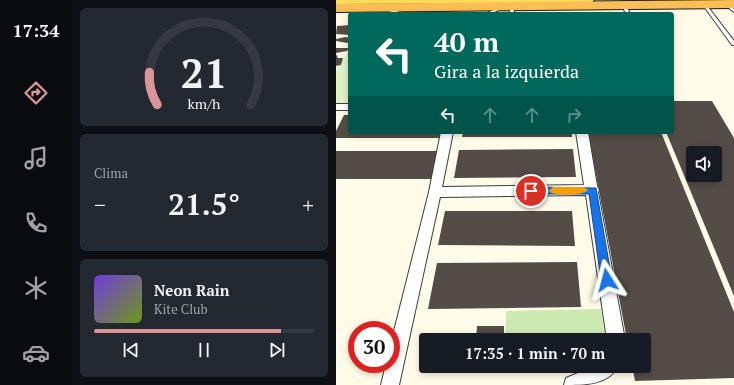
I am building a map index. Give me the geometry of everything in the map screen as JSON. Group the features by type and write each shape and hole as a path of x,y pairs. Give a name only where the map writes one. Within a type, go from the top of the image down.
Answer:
{"highway":[{"path":"337,7 626,9 704,4 731,6"}],"main road":[{"path":"337,7 588,0"}],"street":[{"path":"336,107 348,107"},
{"path":"390,385 448,134"},
{"path":"582,134 593,190 615,333"},
{"path":"435,192 593,190"},
{"path":"574,385 601,373"}],"lane":[{"path":"704,4 734,44"},
{"path":"383,7 396,12"},
{"path":"496,12 509,9"}],"green space":[{"path":"348,52 348,105 336,105 336,71"},
{"path":"601,309 604,333 505,333 506,311"}],"building":[{"path":"348,25 348,35 336,34 337,26"},
{"path":"348,38 348,42 336,41 336,39"},
{"path":"336,48 348,48 347,51 336,53"},
{"path":"336,54 338,58 343,58 341,65 336,66"},
{"path":"674,101 712,101 734,138 734,296 687,182 722,182 722,146 686,146 686,180 667,134 674,134"},
{"path":"344,115 348,115 348,134 443,134 442,138 336,138 336,131"},
{"path":"463,134 572,134 572,137 462,137"},
{"path":"588,134 662,134 734,312 734,378 635,381 633,373 651,373 651,333 626,333"},
{"path":"573,149 576,177 454,178 459,150"},
{"path":"336,151 438,151 432,179 336,179"},
{"path":"445,211 572,211 575,246 438,245"},
{"path":"577,262 581,307 428,309 437,263"},
{"path":"477,326 504,326 504,333 476,333"}],"slow traffic":[{"path":"553,191 584,190"}],"route":[{"path":"531,191 593,190 607,280"}]}
